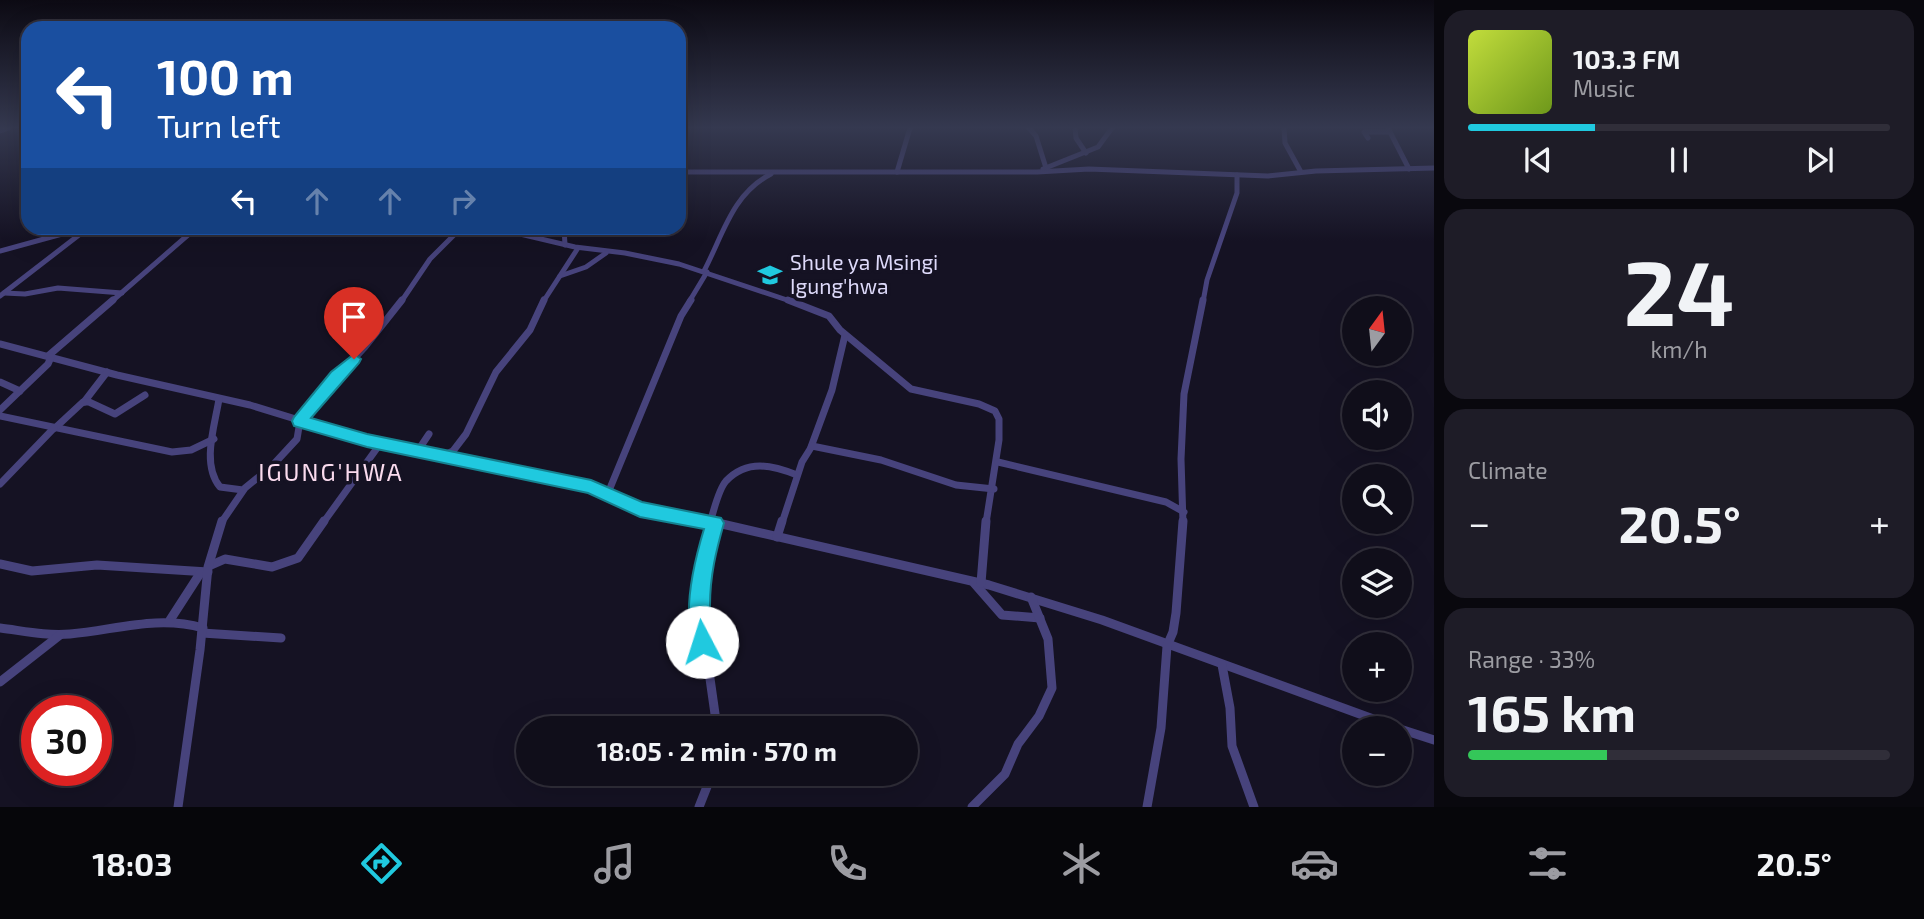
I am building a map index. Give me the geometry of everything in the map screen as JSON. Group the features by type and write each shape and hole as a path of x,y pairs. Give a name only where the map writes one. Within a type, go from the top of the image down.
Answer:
{"street":[{"path":"897,172 898,166"},
{"path":"1037,172 1050,166"},
{"path":"1297,166 1301,172"},
{"path":"686,172 1037,172 1089,169 1237,175 1434,169"},
{"path":"608,493 681,316 742,194 757,180 775,172"},
{"path":"1147,807 1159,741 1167,646 1173,632 1176,613 1184,512 1181,459 1184,394 1207,280 1237,193 1237,175"},
{"path":"0,251 61,235"},
{"path":"2,295 79,235"},
{"path":"0,410 48,364 49,357 188,235"},
{"path":"180,807 202,631 206,570 220,524 243,490 298,439 300,421 397,307 433,256 454,235"},
{"path":"537,235 578,248 633,254 761,289 825,314 845,335 911,389 979,404 995,411 999,425 998,462 976,581 1002,615 1040,618"},
{"path":"564,235 565,245"},
{"path":"441,457 449,454 461,441 496,372 530,330 538,310 578,248"},
{"path":"560,276 586,267 607,252"},
{"path":"2,295 58,288 122,293"},
{"path":"777,537 797,475 805,454 811,447 836,377 845,335"},
{"path":"0,344 275,412 417,452 569,482 608,493 640,509 713,522 976,581 1031,597 1367,716"},
{"path":"1,482 84,402 107,372"},
{"path":"0,382 20,391"},
{"path":"84,402 115,414 145,395"},
{"path":"219,399 210,465 214,483 228,489 243,490"},
{"path":"0,416 178,452 196,449 214,439"},
{"path":"417,452 429,434"},
{"path":"170,620 206,570 225,559 272,567 298,558 380,443"},
{"path":"811,447 881,460 956,485 993,489"},
{"path":"998,462 1166,502 1184,512"},
{"path":"716,716 699,608 703,563 724,482 752,465 775,466 797,475"},
{"path":"3,567 32,571 97,565 206,570"},
{"path":"972,807 1005,774 1018,744 1039,716 1052,688 1048,639 1031,597"},
{"path":"0,628 61,634 170,620 202,631 281,638"},
{"path":"0,682 61,634"},
{"path":"1222,665 1230,708 1232,746 1254,807"},
{"path":"1412,732 1434,740"},
{"path":"699,807 707,786"}],"place":[{"name":"Shule ya Msingi Igung'hwa","path":"770,275"}],"district":[{"name":"IGUNG'HWA","path":"331,473"}],"route":[{"path":"354,359 336,376 300,421 367,441 591,487 640,509 715,523 703,563 699,608 702,642"}]}
